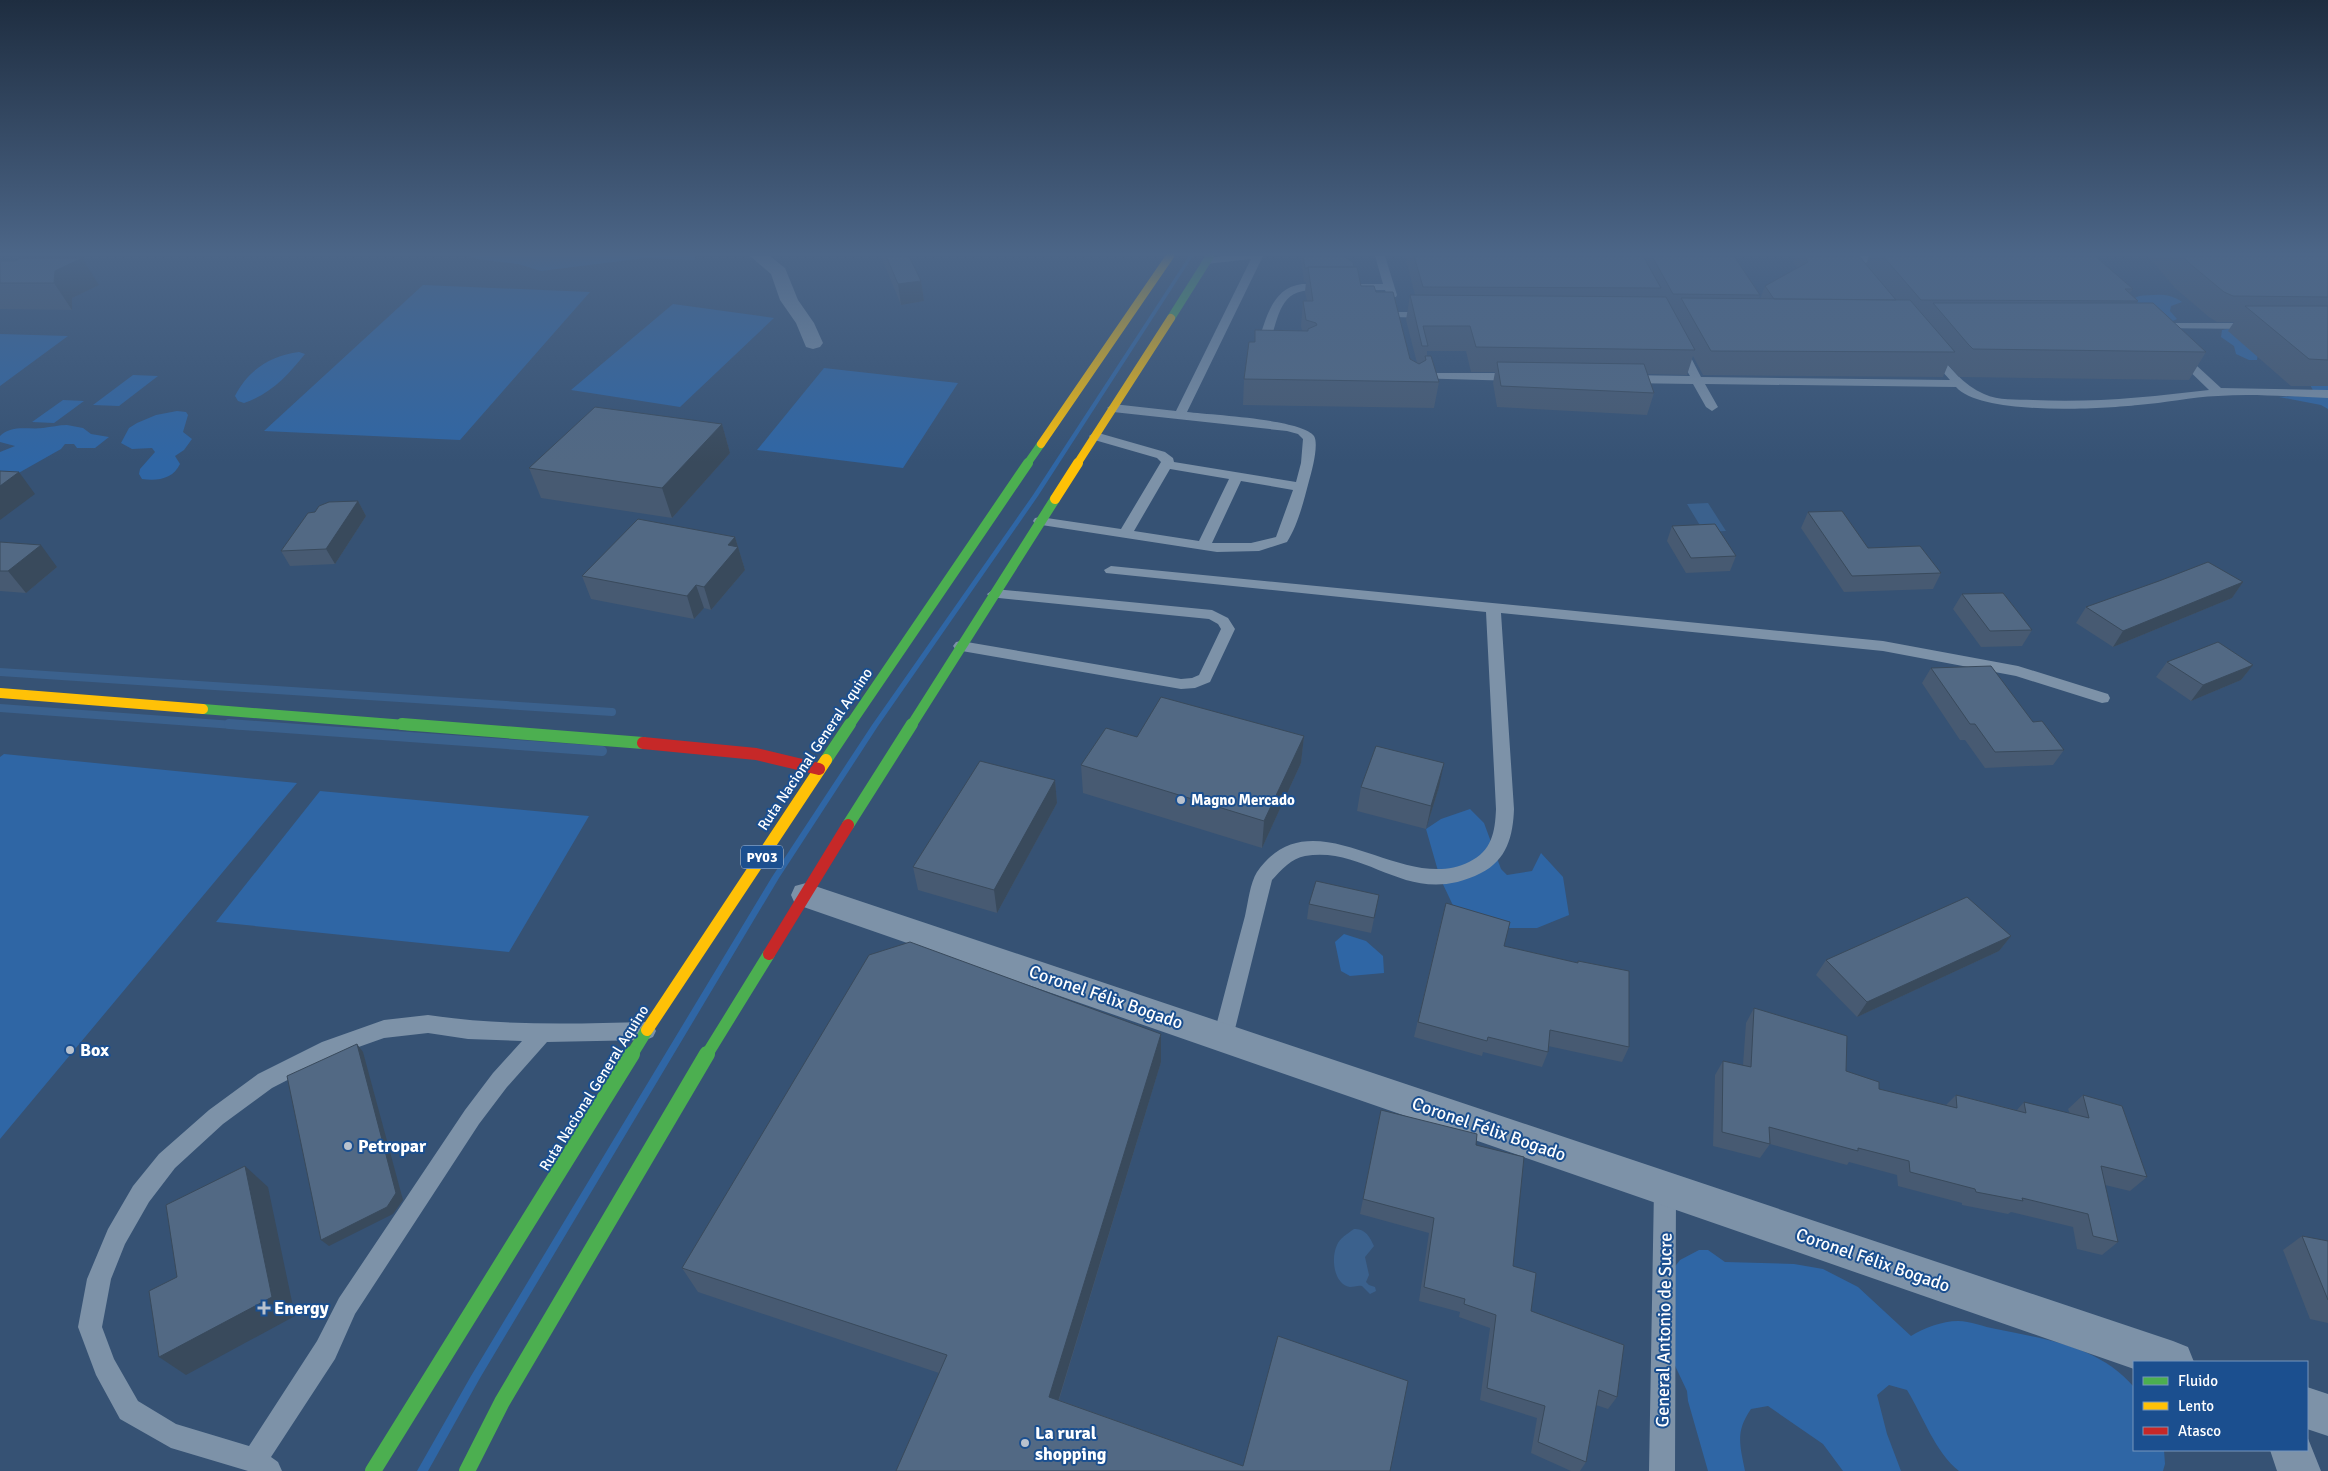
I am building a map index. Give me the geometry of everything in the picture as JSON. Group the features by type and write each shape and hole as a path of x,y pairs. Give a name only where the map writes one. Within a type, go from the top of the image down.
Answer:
{"main road":[{"name":"Ruta Nacional General Aquino","path":"373,1471 646,1031 908,636 1123,325"},
{"path":"467,1471 502,1402 691,1080 961,646 1166,325"},
{"path":"0,693 677,746 756,754 820,769"}],"street":[{"path":"806,325 813,343"},
{"name":"Coronel Félix Bogado","path":"806,895 2169,1361"},
{"path":"2308,1408 2328,1415"},
{"path":"2291,1451 2299,1471"}],"lane":[{"path":"1180,415 1224,325"},
{"path":"1271,325 1264,342 1270,350 1279,350"},
{"path":"2218,392 2147,326 2261,326"},
{"path":"1921,340 1959,384 1980,397 1997,402 2065,406 2137,402 2218,392 2328,394"},
{"path":"1676,341 1712,408"},
{"path":"1412,376 1530,377"},
{"path":"1618,378 1959,384"},
{"path":"1040,521 1204,546 1238,549 1262,547 1282,538 1300,487 1310,449 1309,438 1302,431 1288,427 1113,408"},
{"path":"1095,436 1161,456 1168,460 1167,465 1125,534"},
{"path":"1167,465 1300,487"},
{"path":"1204,546 1237,476"},
{"path":"1111,570 1883,646 1951,657 2018,671 2102,698"},
{"path":"961,646 1181,684 1205,678 1228,630 1223,621 1212,615 994,594"},
{"path":"1223,1037 1264,877 1276,864 1292,852 1310,848 1328,848 1425,878 1454,878 1473,870 1490,859 1504,838 1505,809 1493,608"},
{"path":"542,1033 500,1080 472,1117 347,1306 326,1350 262,1466 171,1435 129,1410 105,1366 90,1327 103,1271 116,1237 141,1194 166,1161 216,1117 265,1081 329,1048 384,1029 428,1024 468,1030 542,1033 646,1031"},
{"name":"General Antonio de Sucre","path":"1662,1471 1665,1189"}],"shaded area":[{"path":"380,325 561,325 460,440 264,431"},
{"path":"649,325 767,325 680,407 571,390"},
{"path":"1144,325 1149,325 1038,496 878,726 779,878 480,1378 428,1471 417,1471 471,1376 772,877 872,725 1033,495"},
{"path":"2233,328 2258,353 2257,360 2249,360 2236,354 2234,346 2221,337 2222,330"},
{"path":"0,334 68,336 0,386"},
{"path":"299,352 305,354 271,389 244,403 238,401 235,396 253,372 269,361"},
{"path":"824,368 958,383 903,468 757,450"},
{"path":"133,375 158,376 119,406 93,405"},
{"path":"2306,378 2328,379 2328,409 2321,405 2279,397 2307,397 2314,392"},
{"path":"63,400 84,401 54,423 32,422"},
{"path":"177,411 186,412 188,415 183,432 192,439 184,450 175,456 180,464 173,473 164,478 154,480 142,479 139,474 140,469 155,452 152,448 132,449 121,443 129,428 137,423 156,415"},
{"path":"67,425 83,428 91,434 109,437 95,448 77,448 74,444 65,444 61,449 15,475 0,472 0,452 15,446 0,442 0,436 5,432 20,428"},
{"path":"1708,503 1726,531 1704,532 1687,504"},
{"path":"4,754 297,783 0,1139 0,757"},
{"path":"320,791 589,816 509,952 216,922"},
{"path":"1470,809 1484,823 1501,869 1507,875 1532,871 1541,853 1563,877 1569,915 1537,928 1497,928 1458,916 1440,878 1426,829 1441,819"},
{"path":"1344,934 1366,941 1383,956 1384,973 1350,976 1341,971 1335,942"},
{"path":"1354,1229 1361,1230 1369,1236 1374,1246 1365,1257 1369,1275 1366,1282 1375,1287 1376,1291 1370,1294 1362,1286 1350,1287 1344,1285 1337,1276 1335,1269 1334,1256 1337,1245 1342,1238"},
{"path":"1699,1250 1708,1250 1725,1262 1794,1264 1823,1269 1858,1287 1911,1336 1940,1324 1963,1321 2052,1341 2088,1353 2120,1373 2133,1386 2133,1451 2164,1451 2165,1464 2163,1471 1959,1471 1936,1444 1907,1390 1889,1385 1877,1395 1887,1434 1901,1471 1843,1471 1823,1444 1768,1406 1751,1409 1743,1425 1740,1446 1745,1471 1708,1471 1688,1401 1687,1391 1669,1353 1666,1278 1680,1260"}],"building":[{"path":"1317,325 1401,325 1410,359 1419,364 1426,360 1425,356 1431,356 1439,382 1244,379 1249,342 1255,342 1255,330 1308,331 1308,329"},
{"path":"1417,325 1681,325 1695,350 1476,347 1470,326 1423,326 1428,346 1422,346"},
{"path":"1696,325 1931,325 1955,352 1711,351"},
{"path":"1951,325 2176,325 2206,352 1973,349"},
{"path":"2268,325 2328,325 2328,360 2309,359"},
{"path":"1497,362 1644,364 1654,393 1501,386"},
{"path":"595,407 722,424 662,488 529,468"},
{"path":"0,471 19,472 0,486"},
{"path":"358,501 326,549 281,551 308,513 315,512 319,506 329,502"},
{"path":"1842,511 1868,548 1920,546 1941,573 1852,576 1808,512"},
{"path":"638,519 735,537 728,545 738,547 704,587 696,585 687,596 582,576"},
{"path":"1715,524 1736,556 1691,558 1672,526"},
{"path":"0,542 41,545 8,571 0,571"},
{"path":"2208,562 2243,582 2123,631 2086,607 2159,581"},
{"path":"2003,593 2032,630 1990,631 1962,594"},
{"path":"2218,642 2253,665 2203,685 2167,662"},
{"path":"1991,666 2033,722 2042,721 2064,750 1995,752 1975,724 1970,724 1931,668"},
{"path":"1161,697 1304,736 1264,821 1081,765 1106,728 1137,737"},
{"path":"1376,746 1444,763 1431,806 1361,787"},
{"path":"980,761 1055,780 994,890 913,867"},
{"path":"1316,881 1379,895 1374,918 1309,904"},
{"path":"1967,897 2011,936 1867,1002 1826,960"},
{"path":"1446,903 1510,922 1504,946 1578,963 1578,961 1629,971 1629,1047 1550,1030 1548,1052 1488,1037 1487,1041 1418,1022"},
{"path":"910,942 1161,1034 1049,1397 1243,1466 1278,1336 1408,1381 1390,1471 896,1471 947,1355 682,1268 869,955"},
{"path":"1754,1008 1847,1036 1846,1071 1879,1082 1879,1089 1957,1108 1956,1095 2026,1113 2024,1102 2089,1118 2083,1095 2122,1106 2147,1177 2101,1166 2118,1242 2093,1236 2088,1214 2022,1198 2023,1201 1976,1192 1975,1189 1910,1172 1909,1161 1858,1148 1858,1151 1769,1127 1770,1144 1722,1132 1723,1061 1751,1067"},
{"name":"Petropar","path":"357,1044 396,1193 387,1207 321,1240 287,1076"},
{"path":"1381,1110 1477,1134 1476,1145 1524,1157 1513,1266 1536,1273 1531,1311 1624,1345 1617,1397 1599,1390 1586,1462 1538,1442 1545,1406 1487,1388 1496,1315 1464,1304 1465,1299 1424,1287 1434,1218 1363,1199"},
{"path":"245,1166 272,1297 159,1357 149,1291 177,1277 166,1205"},
{"path":"2302,1236 2328,1241 2328,1300"}],"waterway":[{"path":"0,672 612,712"},
{"path":"0,708 247,726"},
{"path":"229,724 602,751"}],"traffic: fast":[{"path":"826,760 1041,444"},
{"path":"848,825 1055,499"},
{"path":"203,709 643,743"},
{"path":"467,1471 502,1402 691,1080 769,954"},
{"path":"373,1471 647,1030"}],"traffic: slow":[{"path":"1041,444 1123,325"},
{"path":"1055,499 1167,325"},
{"path":"0,693 203,709"},
{"path":"647,1030 826,760"}],"traffic: jam":[{"path":"643,743 756,754 819,769"},
{"path":"769,954 848,825"}],"place":[{"name":"Magno Mercado","path":"1181,800"},
{"name":"Box","path":"70,1050"},
{"name":"Petropar","path":"348,1146"},
{"name":"Energy","path":"264,1308"},
{"name":"La rural shopping","path":"1025,1443"}]}
